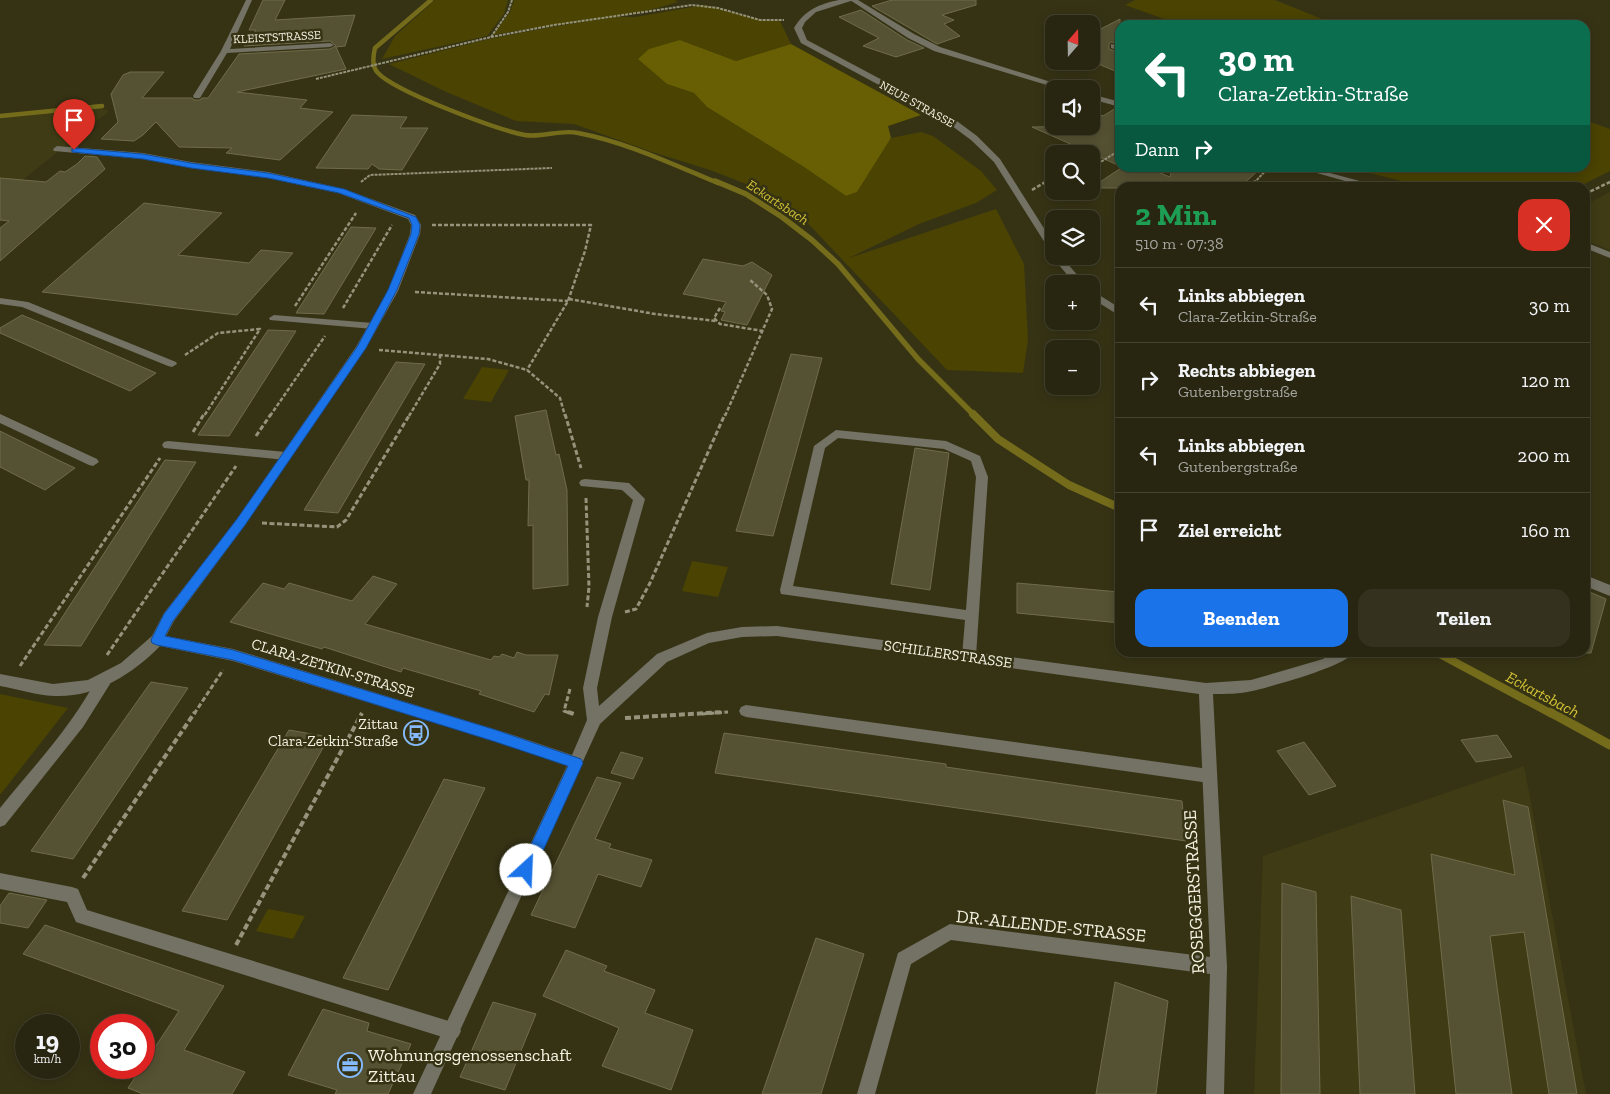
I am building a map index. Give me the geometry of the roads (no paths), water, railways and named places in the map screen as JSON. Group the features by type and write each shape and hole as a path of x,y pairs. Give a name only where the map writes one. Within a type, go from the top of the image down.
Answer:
{"street":[{"path":"197,96 225,51 249,0"},
{"path":"852,0 911,36 937,49 1045,82"},
{"name":"NEUE STRASSE","path":"852,0 829,4 813,11 802,19 798,28 804,41 947,118 974,138 996,161 1045,238"},
{"name":"KLEISTSTRASSE","path":"225,51 330,45"},
{"path":"1100,99 1115,104"},
{"path":"5,681 60,690 83,687 124,669 143,655 157,640 169,617 241,522 361,348 393,290 415,234 416,225 412,217 347,193 268,175 191,166 143,156 57,149"},
{"path":"1319,172 1358,182"},
{"path":"1590,247 1610,255"},
{"path":"1064,265 1072,275"},
{"path":"1100,300 1115,310"},
{"path":"0,301 24,304 172,364"},
{"path":"274,318 373,326"},
{"path":"0,418 93,462"},
{"path":"969,656 972,616 982,477 976,459 946,445 836,434 820,446 786,590 972,616"},
{"path":"168,446 286,456"},
{"name":"SCHILLERSTRASSE","path":"585,483 625,486 638,499 605,617 590,688 594,720"},
{"path":"1590,582 1610,591"},
{"name":"SCHILLERSTRASSE","path":"422,1094 576,763 594,720 662,658 707,638 742,632 777,631 1206,688 1251,686 1327,664 1339,657"},
{"name":"CLARA-ZETKIN-STRASSE","path":"157,640 233,655 513,741 576,763"},
{"path":"0,820 78,724 103,684 102,680"},
{"name":"ROSEGGERSTRASSE","path":"1206,688 1219,967 1215,1094"},
{"path":"746,711 1209,776"},
{"path":"0,881 72,895 82,916 452,1031"},
{"name":"DR.-ALLENDE-STRASSE","path":"866,1094 904,959 950,932 1219,967"}],"waterway":[{"name":"Eckartsbach","path":"431,0 375,48 373,58 375,68 388,81 425,100 512,132 531,136 572,132 596,137 649,154 718,183"},
{"path":"0,116 102,106"},
{"name":"Eckartsbach","path":"715,181 746,194 782,217 812,240 838,264 918,359 998,439 1069,485 1115,506"},
{"name":"Eckartsbach","path":"1445,657 1552,714"},
{"name":"Eckartsbach","path":"1550,712 1610,745"}],"place":[{"name":"Zittau Clara-Zetkin-Straße","path":"416,733"},
{"name":"Wohnungsgenossenschaft Zittau","path":"350,1065"}]}
